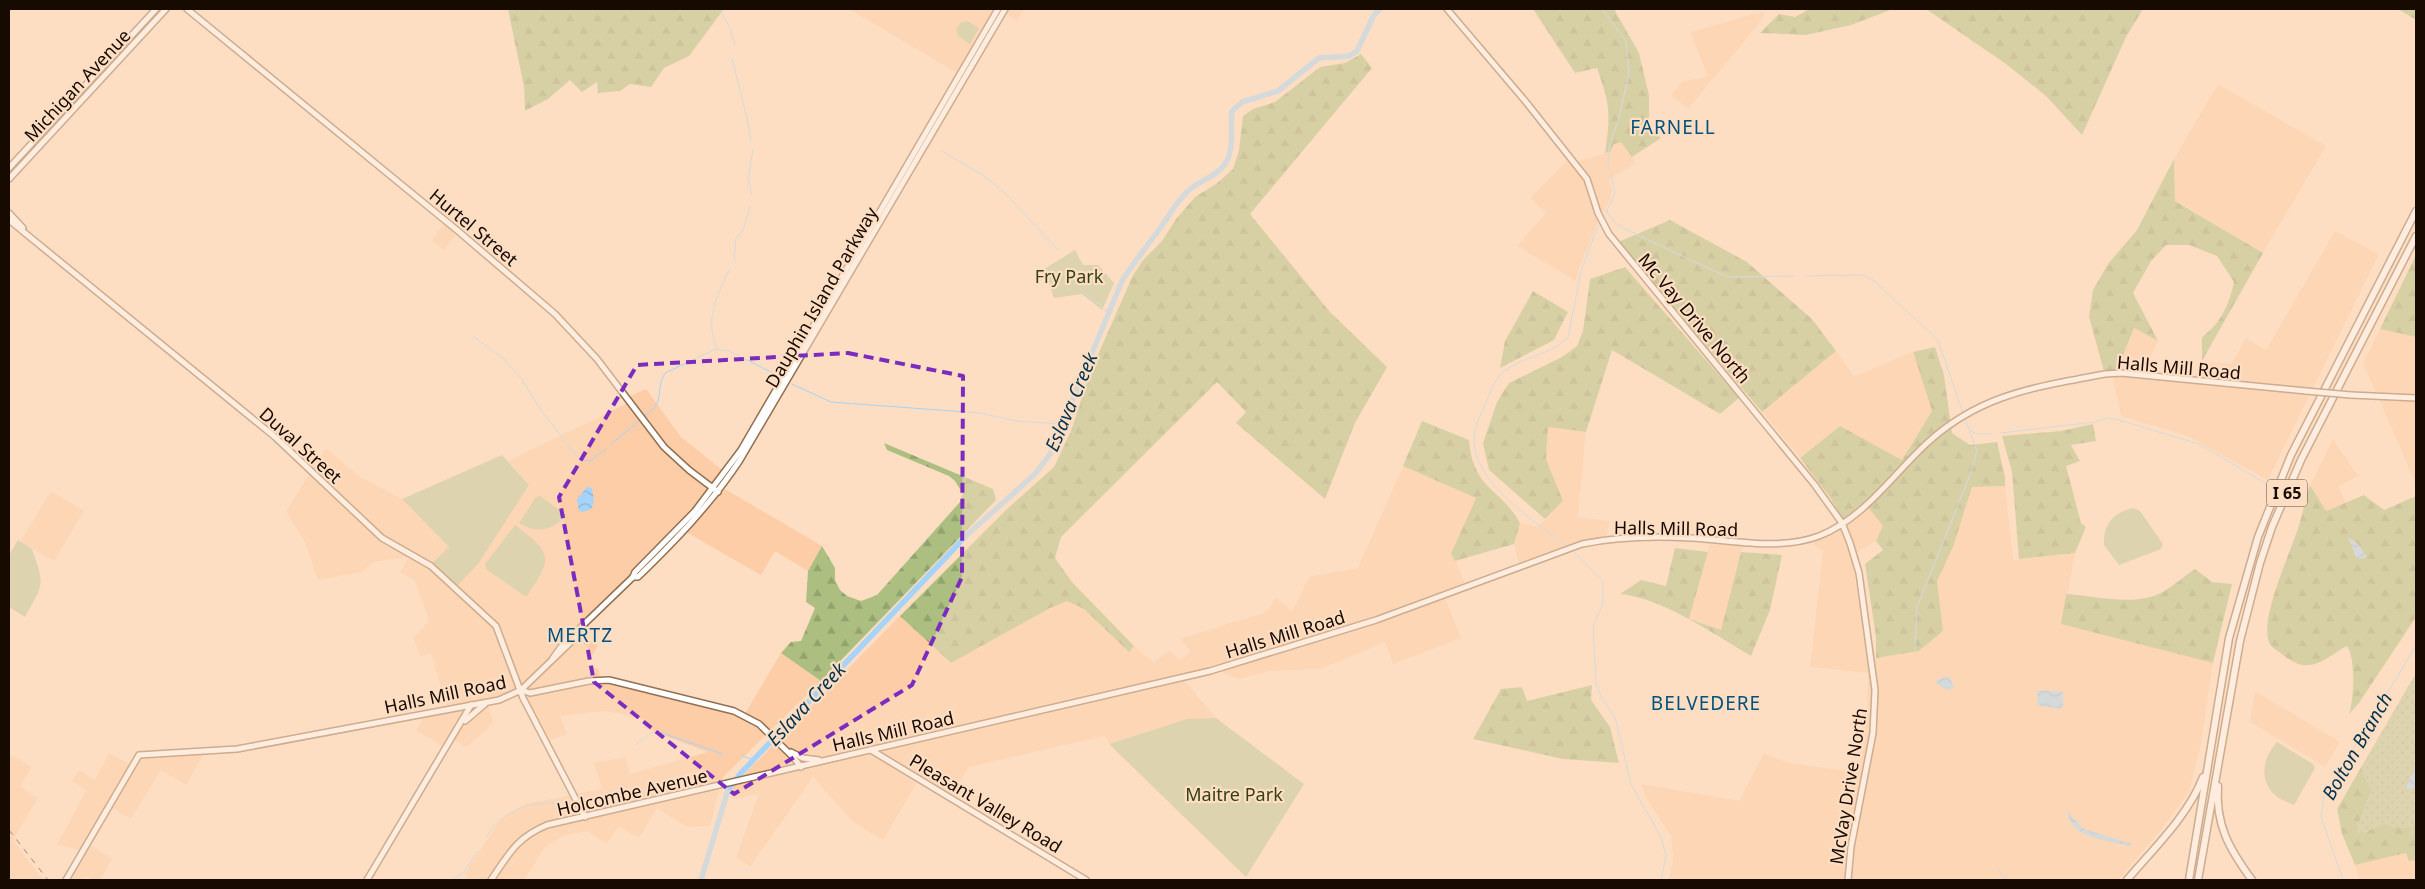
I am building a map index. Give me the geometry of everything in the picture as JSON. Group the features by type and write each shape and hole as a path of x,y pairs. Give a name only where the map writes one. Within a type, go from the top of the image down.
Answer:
{"highway":[{"name":"I 65","path":"2189,880 2229,638 2246,570 2267,512 2292,455 2416,211"},
{"name":"I 65","path":"2198,880 2240,641 2258,570 2272,527 2301,460 2416,236"},
{"path":"2127,880 2193,798 2208,764"},
{"path":"2218,767 2218,812 2222,832 2232,852 2252,880"}],"street":[{"name":"Michigan Avenue","path":"9,168 156,9"},
{"name":"Michigan Avenue","path":"9,179 166,9"},
{"name":"Hurtel Street","path":"187,9 458,231 555,314 597,360 664,447 689,470 716,490"},
{"name":"Dauphin Island Parkway","path":"716,490 752,432 998,9"},
{"name":"Dauphin Island Parkway","path":"521,690 553,658 564,640 572,633 577,632 633,577 635,572 716,490 760,430 1004,9"},
{"name":"Mc Vay Drive North","path":"1448,9 1526,102 1587,180 1598,213 1614,240 1800,466 1842,523 1859,573 1873,666"},
{"name":"Duval Street","path":"9,213 33,239"},
{"name":"Duval Street","path":"9,220 275,438 382,538 431,566 483,612 501,632 523,699 585,817"},
{"name":"Halls Mill Road","path":"66,880 138,755 237,750 471,706 510,697 521,690 530,693 594,681 618,681 734,711 759,724 801,767 1227,667 1378,619 1573,547 1608,540 1660,537 1772,544 1798,542 1821,535 1861,510 1926,444 1964,416 2011,393 2105,374 2138,374 2306,391 2416,398"},
{"name":"McVay Drive North","path":"1848,880 1851,847 1873,733 1875,690 1873,666"},
{"path":"461,725 487,702"},
{"path":"367,880 471,706"},
{"path":"458,708 464,718"},
{"path":"782,746 803,758 824,761"},
{"name":"Pleasant Valley Road","path":"871,750 1086,880"},
{"name":"Holcombe Avenue","path":"492,880 507,854 524,837 547,826 801,767"}],"highlighted area":[{"path":"848,353 963,376 962,577 912,685 734,794 594,682 559,497 637,365"}],"shaded area":[{"path":"849,9 996,9 959,74"},
{"path":"996,9 1024,9 1017,21"},
{"path":"1766,11 1758,25 1688,109 1671,95 1682,82 1708,76 1690,32"},
{"path":"2218,84 2326,146 2263,253 2175,200 2174,159"},
{"path":"1622,142 1636,163 1609,179 1612,190 1610,199 1597,224 1576,281 1517,246 1546,213 1530,198 1568,160 1578,161 1610,152 1614,144"},
{"path":"445,223 457,233 444,250 431,240"},
{"path":"2335,231 2379,254 2268,480 2187,436 2121,416 2113,379 2134,328 2158,341 2140,378 2199,384 2202,361 2231,364 2246,338 2266,350"},
{"path":"2380,329 2416,337 2416,484 2363,363"},
{"path":"1836,351 1854,376 1913,352 1932,411 1902,460 1840,426 1800,458 1762,412"},
{"path":"646,389 681,437 731,477 723,488 822,546 808,571 775,551 761,575 686,532 721,490 675,456 629,397"},
{"path":"628,403 652,434 712,489 678,527 574,631 598,646 587,663 599,670 600,685 616,684 743,717 781,653 821,681 723,777 710,826 687,827 657,808 639,838 619,826 607,843 586,831 563,836 545,847 524,880 468,880 464,874 501,819 525,804 602,789 594,763 626,757 630,774 708,752 644,728 646,720 605,711 560,716 567,734 550,740 525,695 488,704 493,723 467,747 453,740 448,749 416,731 427,712 447,708 431,653 421,657 413,638 429,621 415,581 400,572 409,557 373,562 362,572 318,580 306,544 286,511 326,448 359,476 402,499 449,547 431,564 529,485 508,461"},
{"path":"1548,427 1586,432 1578,517 1610,521 1606,538 1575,543 1519,565 1514,544 1520,523 1538,527 1563,501 1546,459"},
{"path":"2333,439 2358,476 2338,487 2346,502 2326,511 2310,485"},
{"path":"1403,466 1476,497 1452,554 1468,589 1445,598 1461,638 1393,664 1385,642 1320,669 1271,671 1239,679 1221,672 1184,680 1216,718 1187,719 1109,744 1105,736 969,767 952,794 921,776 883,840 853,822 813,777 750,867 736,857 759,794 733,799 733,786 900,616 951,663 1050,608 1067,601 1084,609 1129,651 1134,646 1154,663 1169,650 1180,661 1191,651 1180,639 1266,612 1276,597 1292,612 1309,577 1358,568"},
{"path":"2005,486 2013,560 2075,553 2062,624 2213,663 2200,749 2189,792 2161,830 2118,880 1669,880 1673,859 1671,836 1645,796 1641,784 1739,801 1764,753 1789,763 1857,772 1867,718 1868,673 1810,667 1823,552 1811,542 1837,530 1869,507 1883,526 1876,541 1851,556 1869,659 1919,651 1943,631 1936,581 1953,547 1972,487"},
{"path":"51,491 84,511 54,561 20,542"},
{"path":"1710,544 1743,546 1721,630 1689,619"},
{"path":"2255,691 2340,742 2325,767 2250,722"},
{"path":"205,752 186,785 161,770 131,819 111,807 89,844 112,859 100,880 93,880 85,876 83,880 68,880 85,851 57,845 86,791 72,781 79,770 95,780 109,753 133,766 141,753"},
{"path":"9,754 32,767 20,786 38,798 13,840 43,880 9,880"},
{"path":"2407,853 2409,860 2416,860 2416,880 2360,880 2355,865"}],"green space":[{"path":"508,9 724,9 689,56 664,68 651,87 630,84 620,91 598,93 597,82 582,92 570,80 548,99 525,111 524,87"},
{"path":"1533,9 1614,9 1639,53 1649,95 1649,128 1661,138 1632,157 1621,142 1614,144 1610,152 1605,153 1609,119 1605,91 1597,68 1575,73"},
{"path":"1809,9 1893,9 1851,25 1806,35 1760,33 1779,14 1795,17"},
{"path":"1926,9 2143,9 2126,37 2082,135 2046,96 2006,64"},
{"path":"2398,9 2416,9 2416,20"},
{"path":"967,21 979,28 970,44 959,37 956,30 960,23"},
{"path":"1361,54 1372,68 1250,214 1330,312 1387,367 1355,423 1325,499 1236,423 1246,412 1217,382 1061,537 1055,558 1072,582 1134,646 1129,652 1084,609 1067,601 1050,608 951,663 900,616 1006,510 1054,467 1071,431 1090,373 1133,275 1144,259 1162,241 1176,219 1195,197 1216,184 1233,169 1239,150 1243,116 1253,109 1275,102 1320,67 1345,63"},
{"path":"2174,159 2175,201 2263,253 2202,361 2202,337 2219,320 2230,298 2234,282 2217,256 2189,245 2166,245 2151,261 2133,293 2158,341 2134,328 2117,370 2104,371 2089,317 2093,290 2108,264 2137,230"},
{"path":"1670,220 1747,262 1812,319 1836,351 1762,412 1618,242"},
{"name":"Fry Park","path":"1075,250 1083,265 1098,265 1114,283 1102,310 1082,294 1054,298 1044,269"},
{"path":"2416,255 2416,337 2380,329 2415,257"},
{"path":"1625,267 1739,398 1720,414 1612,350 1586,432 1548,427 1546,459 1563,501 1545,519 1489,470 1483,443 1497,402 1509,383 1562,357 1577,346 1583,331 1590,279"},
{"path":"1533,291 1568,312 1554,340 1500,368 1505,341"},
{"path":"1935,347 1944,375 1952,433 1970,445 1997,442 2005,477 2005,486 1972,487 1953,547 1937,581 1943,631 1919,651 1876,658 1876,637 1865,564 1883,550 1876,541 1883,526 1868,507 1846,524 1831,499 1800,458 1840,426 1902,460 1932,411 1913,352"},
{"path":"1422,421 1469,440 1476,469 1482,479 1513,511 1520,523 1514,544 1455,561 1451,554 1476,498 1403,466"},
{"path":"2093,424 2096,441 2071,445 2080,461 2066,466 2081,523 2086,527 2075,553 2019,559 2012,472 2002,436 2061,431"},
{"path":"884,443 993,489 996,500 821,681 781,653 791,642 801,641 815,608 806,602 808,571 822,546 835,568 835,580 840,590 847,596 861,601 877,595 960,502 963,494 955,481 949,476 887,450"},
{"path":"502,455 529,485 478,564 455,588 430,565 449,547 402,499"},
{"path":"2310,485 2326,511 2364,495 2384,510 2416,496 2416,617 2359,703 2349,714 2352,699 2353,669 2347,646 2316,664 2301,665 2273,648 2269,642 2267,631 2278,582 2296,534"},
{"path":"540,496 566,515 556,525 544,529 531,529 519,523 536,497"},
{"path":"2133,508 2140,511 2163,544 2161,549 2119,565 2104,545 2105,531 2107,525 2115,516"},
{"path":"515,525 537,543 545,557 541,574 526,597 486,569 485,564"},
{"path":"18,540 32,549 41,578 39,590 25,617 9,607 9,555"},
{"path":"1675,548 1708,552 1689,619 1721,630 1741,552 1782,555 1770,610 1751,656 1687,618 1653,602 1620,594 1641,580 1666,586"},
{"path":"2195,569 2212,582 2232,584 2213,663 2061,624 2066,594 2127,600 2140,599 2163,592"},
{"path":"2416,673 2416,826 2397,828 2383,823 2363,833 2359,833 2357,828 2372,790 2364,776 2363,764"},
{"path":"1592,685 1591,700 1610,727 1619,763 1563,759 1473,739 1501,689 1522,687 1527,701"},
{"name":"Maitre Park","path":"1216,718 1304,784 1246,877 1109,744 1187,719"},
{"path":"2277,742 2313,764 2315,768 2294,805 2282,800 2270,790 2265,776 2264,769 2268,755"},
{"path":"2363,764 2364,776 2372,790 2357,828 2359,833 2363,833 2383,823 2397,828 2416,826 2416,860 2409,861 2406,853 2355,865 2342,834 2337,809"}],"water":[{"path":"587,487 592,488 594,502 591,509 583,512 579,511 577,499"},
{"path":"2348,537 2359,545 2367,557 2359,559 2356,557"},
{"path":"1944,677 1950,677 1954,688 1946,689 1935,681"},
{"path":"2038,690 2063,692 2063,709 2039,706 2037,702"},
{"path":"2416,765 2416,786 2409,790 2406,788"},
{"path":"2067,811 2084,829 2132,844 2128,846 2091,837 2083,833 2075,828 2070,821"}],"waterway":[{"path":"719,9 730,28 735,45"},
{"name":"Eslava Creek","path":"701,880 728,790 741,773 968,534 1035,474 1050,454 1122,281 1181,198 1195,186 1216,173 1225,164 1231,145 1232,111 1242,102 1278,91 1319,58 1349,56 1357,51 1374,15 1380,9"},
{"path":"1602,9 1626,41 1629,74 1619,117 1609,147 1608,167"},
{"path":"732,58 751,141"},
{"path":"752,195 748,179 753,150"},
{"path":"942,151 984,176 1006,194 1058,250"},
{"path":"1605,214 1615,193 1611,174"},
{"path":"734,261 736,238 743,231 750,207"},
{"path":"1606,210 1613,221 1619,226 1727,277 1795,276"},
{"path":"1569,548 1508,500 1494,485 1483,469 1476,453 1474,436 1478,421 1500,374 1519,362 1552,349 1568,338 1581,271 1598,226"},
{"path":"717,348 713,338 712,318 717,298 730,269"},
{"path":"1806,276 1862,275 1873,280 1938,340 1963,413"},
{"path":"1079,288 1108,312"},
{"path":"474,337 503,358 521,378 540,409 579,459 590,461 606,449"},
{"path":"645,416 656,405 660,385 665,373 716,349 729,351 781,377"},
{"path":"792,384 831,402 979,413 1017,421 1061,424"},
{"path":"2097,421 2109,418 2119,420 2199,444 2269,485"},
{"path":"1915,650 1917,607 1970,475 1977,451 1965,419"},
{"path":"611,444 639,421"},
{"path":"2001,433 2094,422"},
{"path":"1971,431 1977,434 1992,434"},
{"path":"1572,550 1603,582 1603,603 1593,626 1596,683 1601,697 1615,717 1631,784 1661,837 1666,856 1661,880"},
{"name":"Bolton Branch","path":"2343,880 2321,817 2324,797 2416,646"},
{"path":"635,745 651,733 659,732 723,754"},
{"path":"742,756 754,760"},
{"path":"486,837 501,819 509,813 526,806 558,801"},
{"path":"451,880 463,873 478,851"},
{"path":"1997,868 2006,880"}],"railway":[{"path":"9,830 48,880"}],"district":[{"name":"FARNELL","path":"1673,127"},
{"name":"MERTZ","path":"580,635"},
{"name":"BELVEDERE","path":"1706,703"}]}
